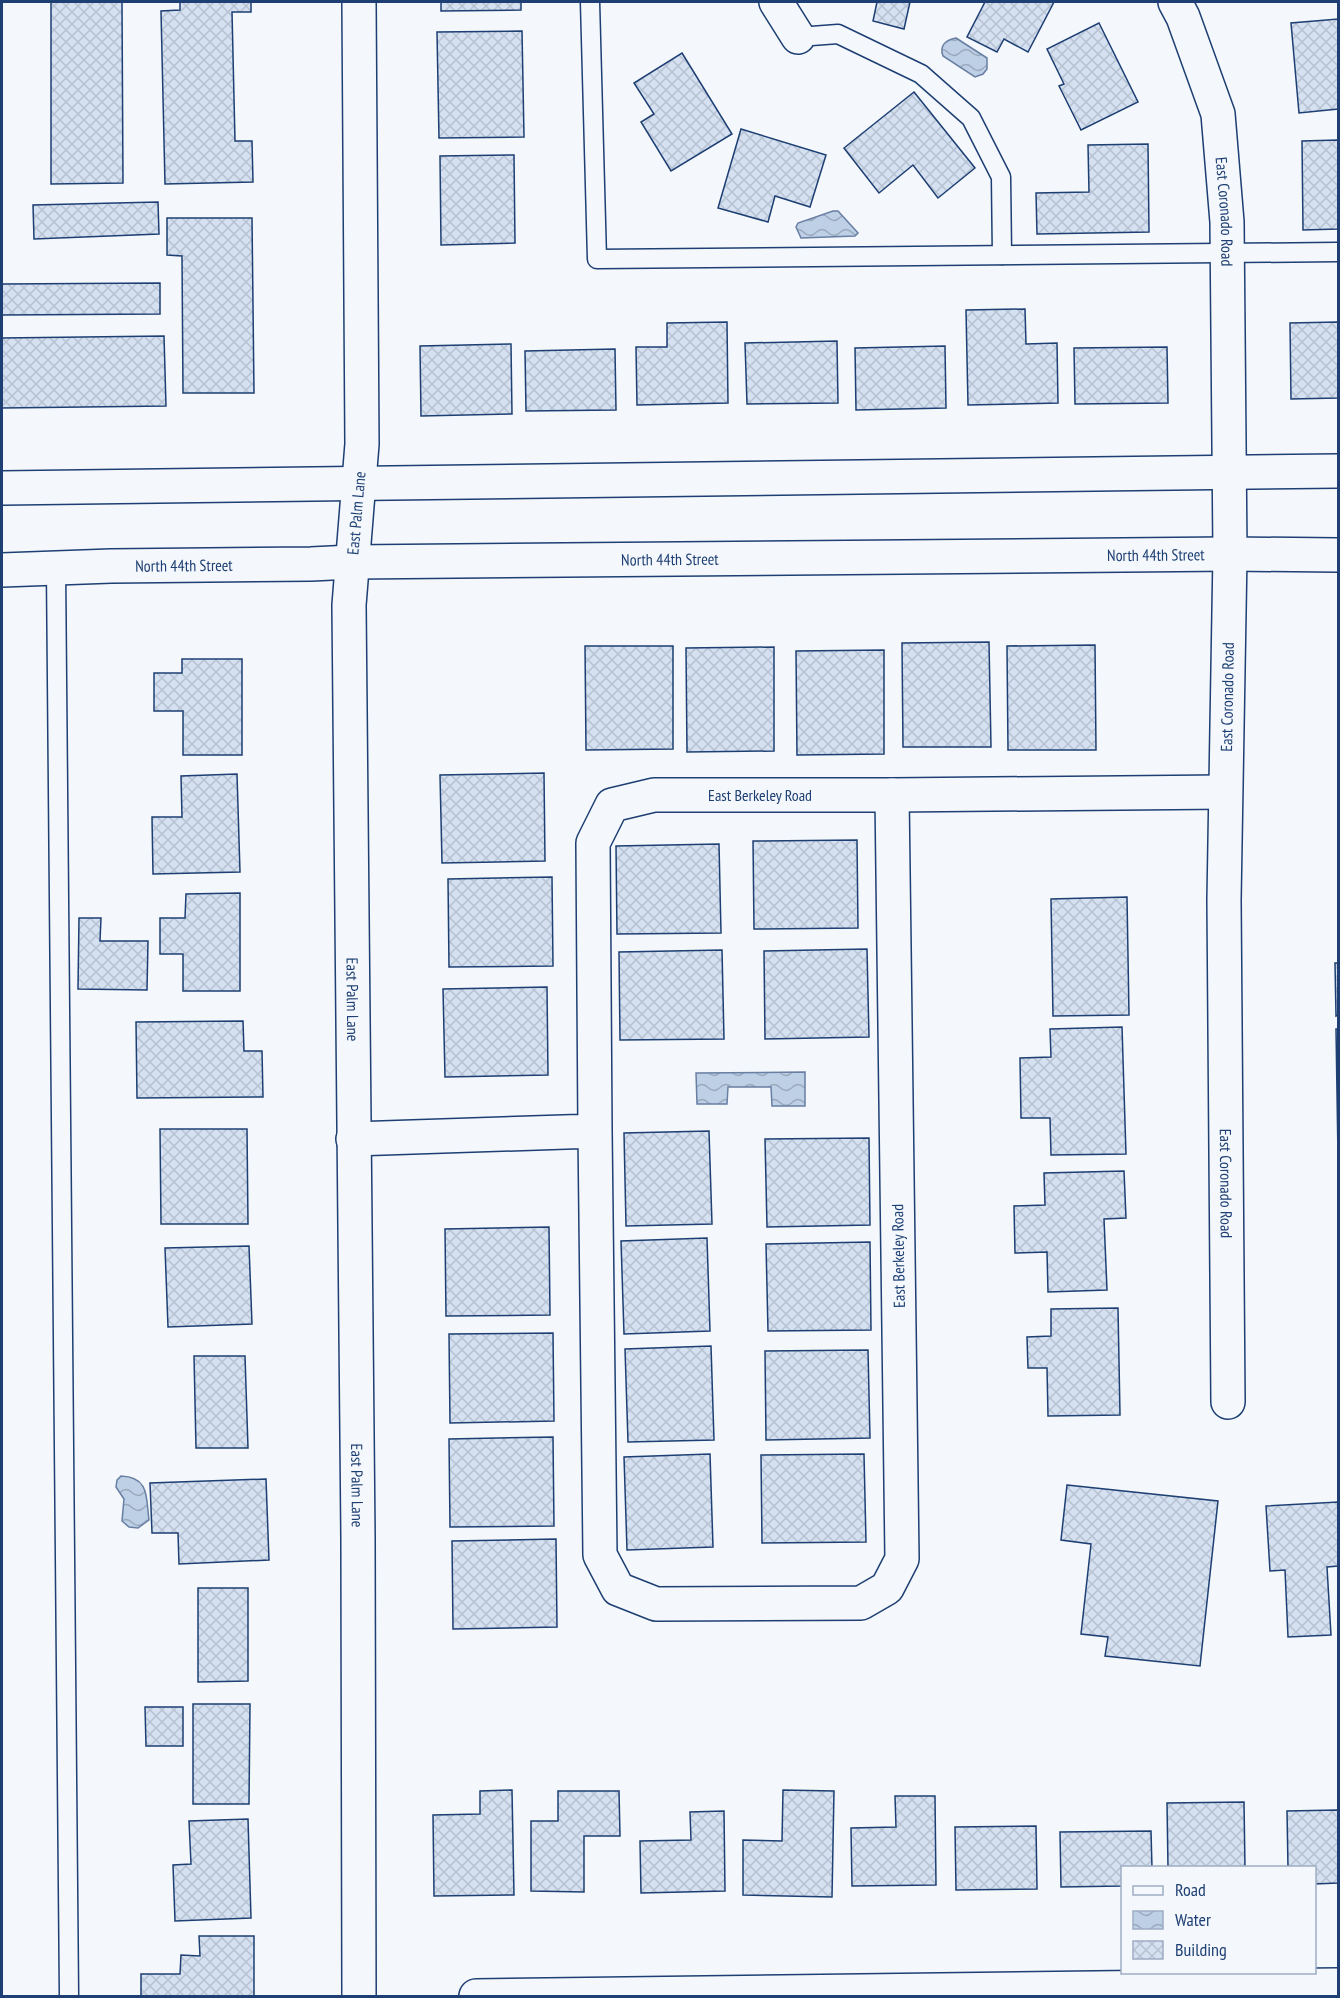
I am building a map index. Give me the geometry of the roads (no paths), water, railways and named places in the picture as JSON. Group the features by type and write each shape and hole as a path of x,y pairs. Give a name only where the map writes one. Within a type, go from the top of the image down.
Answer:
{"street":[{"name":"East Palm Lane","path":"359,2 362,444 348,605 358,1538 359,1996"},
{"path":"776,2 798,37"},
{"name":"East Coronado Road","path":"1175,2 1183,17 1218,114 1227,222 1230,473 1225,792 1228,1402"},
{"path":"2,488 1338,471"},
{"name":"North 44th Street","path":"2,570 352,562 1338,555"},
{"path":"892,795 1225,792"},
{"name":"East Berkeley Road","path":"654,795 892,795 902,1559 887,1588 861,1603 656,1604 618,1589 600,1555 595,1131 593,843 612,805 654,795"},
{"path":"353,1139 595,1131"},
{"path":"476,1996 1338,1985"}],"lane":[{"path":"590,2 597,259 1338,252"},
{"path":"798,37 838,34 921,74 971,118 1001,177 1002,255"},
{"path":"56,569 69,1996"}],"water":[{"path":"956,38 987,58 987,69 983,74 975,77 943,56 944,44"},
{"path":"838,211 858,233 855,236 801,238 796,227 798,223"},
{"path":"805,1072 805,1106 772,1106 771,1087 728,1087 727,1104 697,1104 696,1073"},
{"path":"121,1476 137,1480 145,1490 149,1520 138,1528 129,1527 122,1521 124,1499 116,1487 117,1480"}]}
